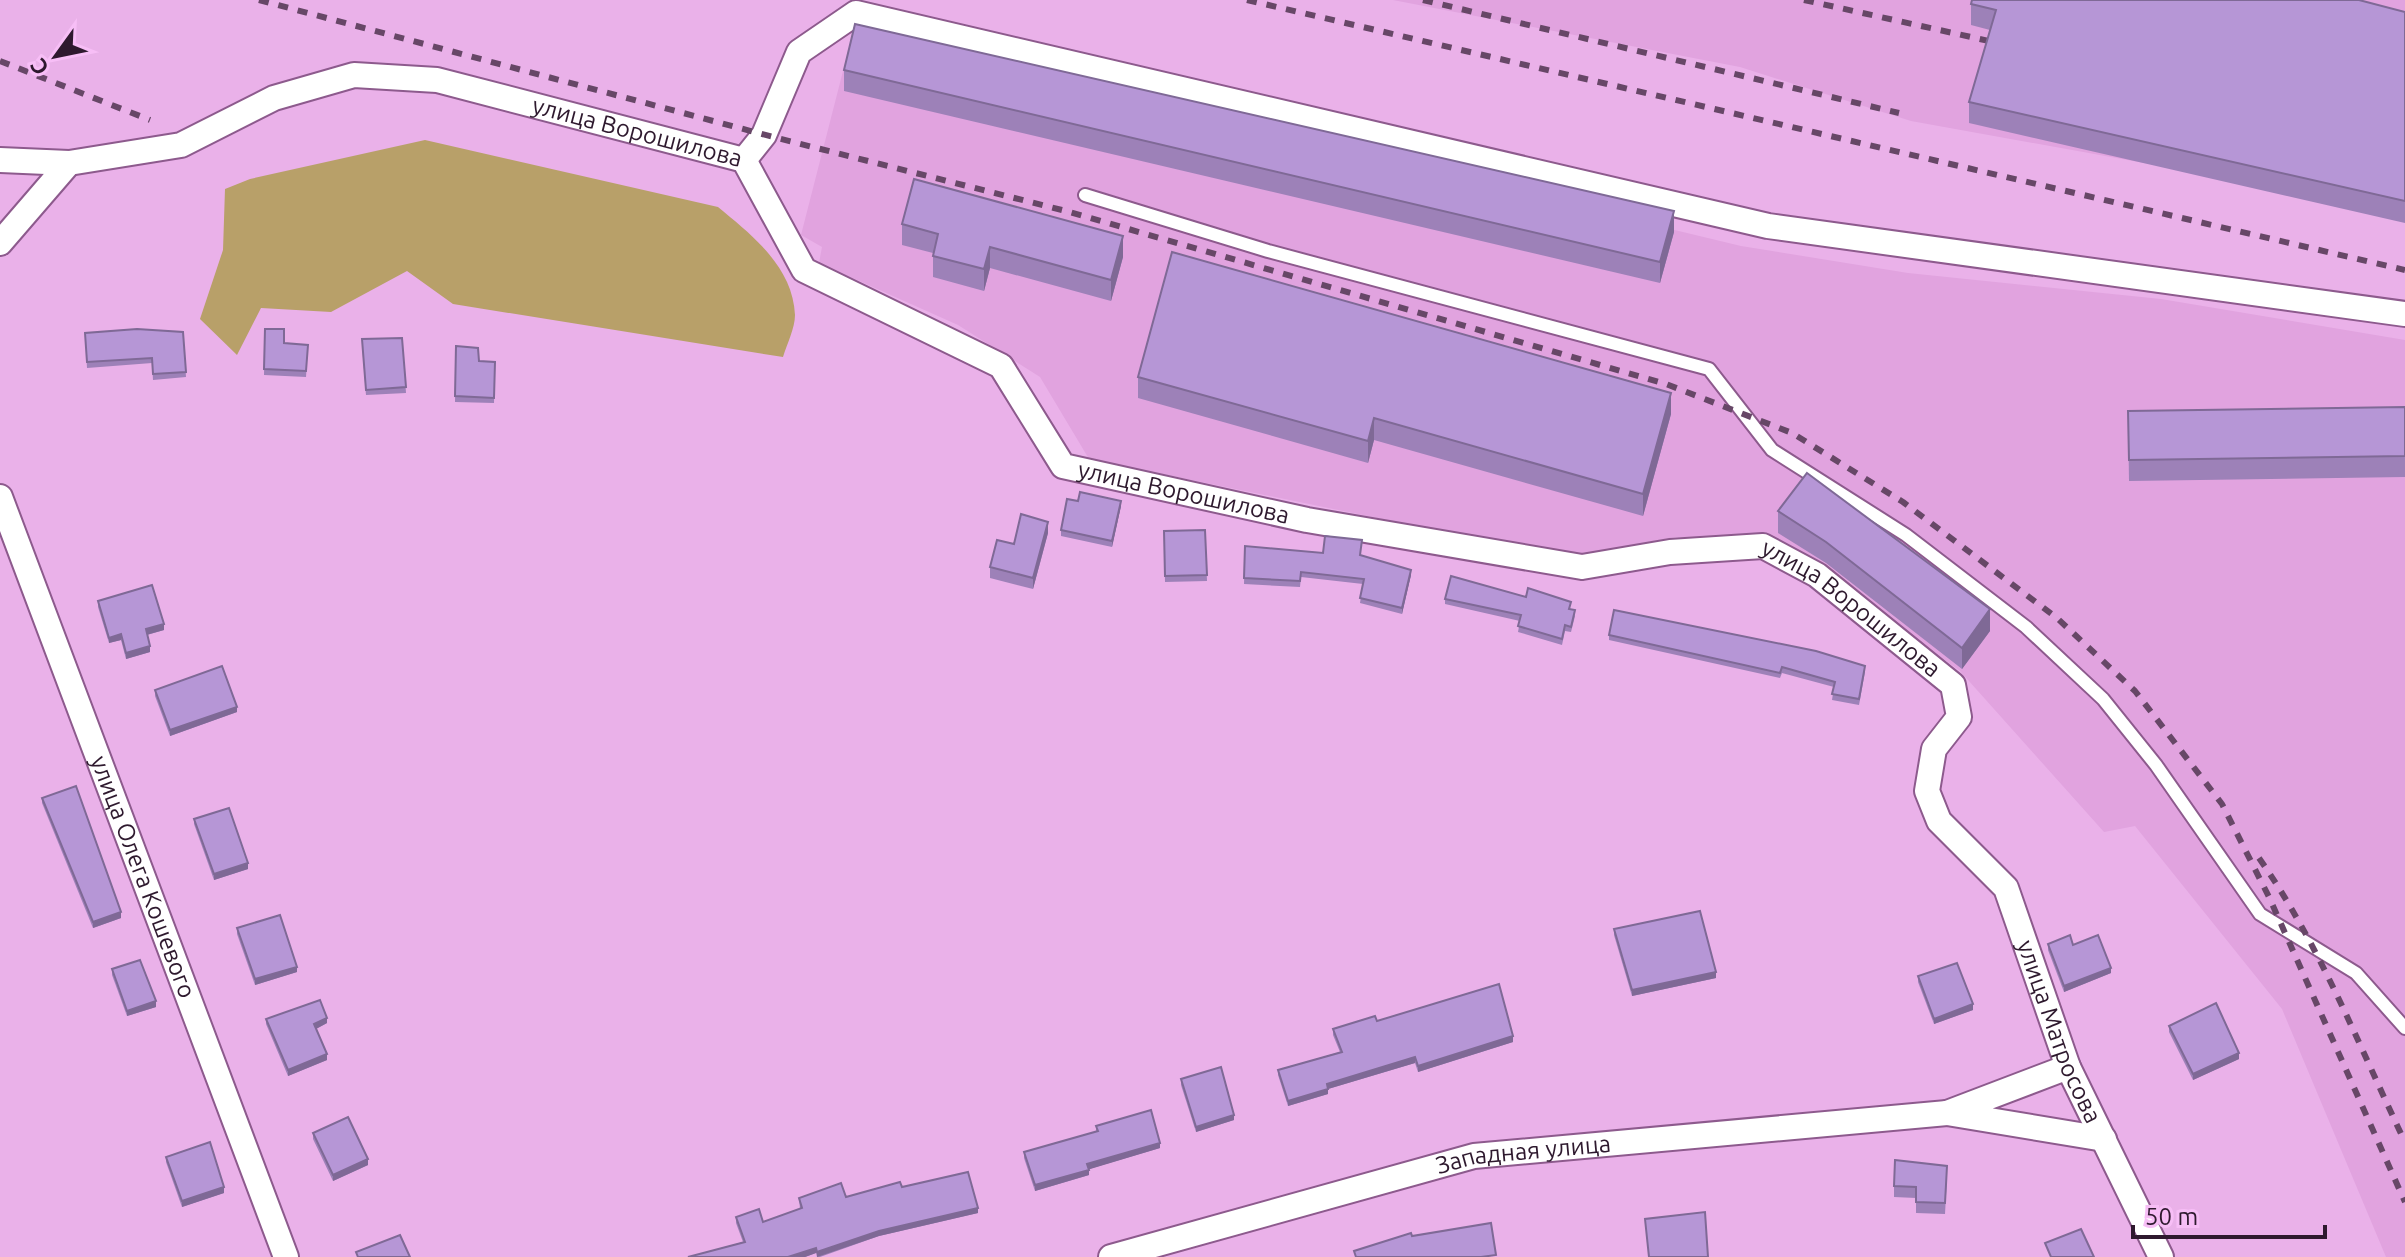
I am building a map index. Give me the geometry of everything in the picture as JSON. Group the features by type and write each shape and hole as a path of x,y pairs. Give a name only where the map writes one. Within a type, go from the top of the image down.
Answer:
{"street":[{"path":"744,160 764,135 799,52 856,13 1768,226 2405,314"},
{"name":"улица Ворошилова","path":"0,160 69,163 181,145 274,98 354,75 437,80 744,160 804,270 1001,366 1063,466 1307,520 1582,567 1670,552 1763,546 1817,575 1953,685 1959,717 1934,749 1927,791 1939,821"},
{"path":"0,243 69,163"},
{"name":"улица Олега Кошевого","path":"0,497 286,1257"},
{"name":"улица Матросова","path":"1939,821 2006,888 2068,1067 2161,1257"},
{"path":"1947,1113 2068,1067"},
{"path":"1947,1113 2104,1139"},
{"name":"Западная улица","path":"1111,1257 1474,1156 1947,1113"}],"lane":[{"path":"1085,195 1268,251 1709,369 1772,450 1906,535 2026,627 2103,699 2156,765 2260,914 2356,973 2405,1028"}],"shaded area":[{"path":"1393,0 2405,0 2405,210 1911,121 1740,67"},
{"path":"853,32 1741,246 1908,273 2161,299 2405,340 2405,1257 2386,1257 2282,1009 2135,826 2104,832 1960,671 1779,539 1675,537 1568,557 1089,459 1040,377 958,325 819,263 822,247 801,235"},
{"path":"425,140 718,207 757,241 779,267 787,282 795,315 783,357 453,304 407,271 331,312 261,308 237,355 200,319 223,250 225,189 250,179"}],"building":[{"path":"1972,0 2359,0 2405,12 2405,201 1969,102 1996,10 1971,4"},
{"path":"855,24 1674,211 1660,262 844,70"},
{"path":"914,179 1123,236 1111,280 990,247 984,269 933,256 938,234 902,224"},
{"path":"1172,252 1671,393 1643,494 1374,418 1368,441 1138,377"},
{"path":"137,329 183,332 186,372 153,374 152,358 87,362 85,333"},
{"path":"265,329 284,329 284,343 308,345 306,371 264,369"},
{"path":"402,338 406,387 366,390 362,339"},
{"path":"456,346 478,348 479,361 495,362 494,398 455,396"},
{"path":"2405,407 2405,456 2129,460 2128,411"},
{"path":"1807,473 1990,609 1962,648 1826,542 1778,511"},
{"path":"1080,492 1121,501 1112,541 1061,530 1067,499 1078,501"},
{"path":"1021,514 1048,522 1033,578 990,567 997,540 1014,544"},
{"path":"1205,530 1207,575 1165,576 1164,531"},
{"path":"1325,536 1362,540 1360,555 1411,570 1402,608 1360,598 1364,579 1301,572 1300,581 1244,578 1245,546 1323,553"},
{"path":"1451,576 1526,597 1528,588 1571,602 1569,609 1575,610 1571,627 1565,625 1562,639 1518,626 1521,615 1445,599"},
{"path":"152,585 164,624 146,629 150,646 126,653 121,634 109,638 98,601"},
{"path":"1614,610 1816,651 1865,666 1859,699 1832,694 1835,682 1782,667 1780,673 1609,635"},
{"path":"222,666 237,707 170,730 155,690"},
{"path":"76,786 121,912 93,922 42,798"},
{"path":"229,808 248,863 214,874 194,819"},
{"path":"1700,911 1716,972 1632,990 1614,929"},
{"path":"280,915 297,967 255,979 237,928"},
{"path":"2070,935 2073,945 2098,935 2111,968 2064,986 2048,944"},
{"path":"140,960 156,1001 127,1011 112,969"},
{"path":"1957,963 1973,1004 1934,1019 1918,976"},
{"path":"1499,984 1513,1036 1418,1066 1415,1057 1327,1084 1328,1089 1288,1101 1278,1070 1342,1052 1333,1029 1375,1016 1377,1021"},
{"path":"320,1000 327,1018 314,1024 327,1054 288,1070 266,1019"},
{"path":"2216,1003 2239,1053 2193,1074 2169,1026"},
{"path":"1221,1067 1234,1115 1196,1127 1181,1079"},
{"path":"1151,1110 1160,1143 1087,1164 1089,1170 1035,1185 1024,1152 1098,1131 1096,1126"},
{"path":"348,1117 368,1159 333,1175 313,1133"},
{"path":"210,1142 224,1187 182,1201 166,1157"},
{"path":"1895,1160 1947,1166 1945,1203 1916,1202 1916,1187 1894,1186"},
{"path":"968,1172 978,1208 879,1231 817,1252 816,1248 788,1257 688,1257 745,1242 736,1217 759,1209 763,1222 802,1208 799,1198 841,1183 846,1197 900,1182 902,1187"},
{"path":"1705,1212 1708,1257 1649,1257 1645,1219"},
{"path":"1491,1223 1496,1255 1356,1257 1354,1251 1411,1233 1412,1236"},
{"path":"2081,1229 2094,1257 2051,1257 2045,1243"},
{"path":"400,1235 410,1257 358,1257 356,1252"}],"railway":[{"path":"259,0 777,138 1066,211 1666,384 1792,433 1903,502 2057,618 2135,691 2222,804 2269,897 2405,1202"},
{"path":"1247,0 2405,270"},
{"path":"1423,0 1899,113"},
{"path":"1804,0 2007,45"},
{"path":"0,61 150,120"},
{"path":"2259,858 2320,961 2405,1142"}]}
